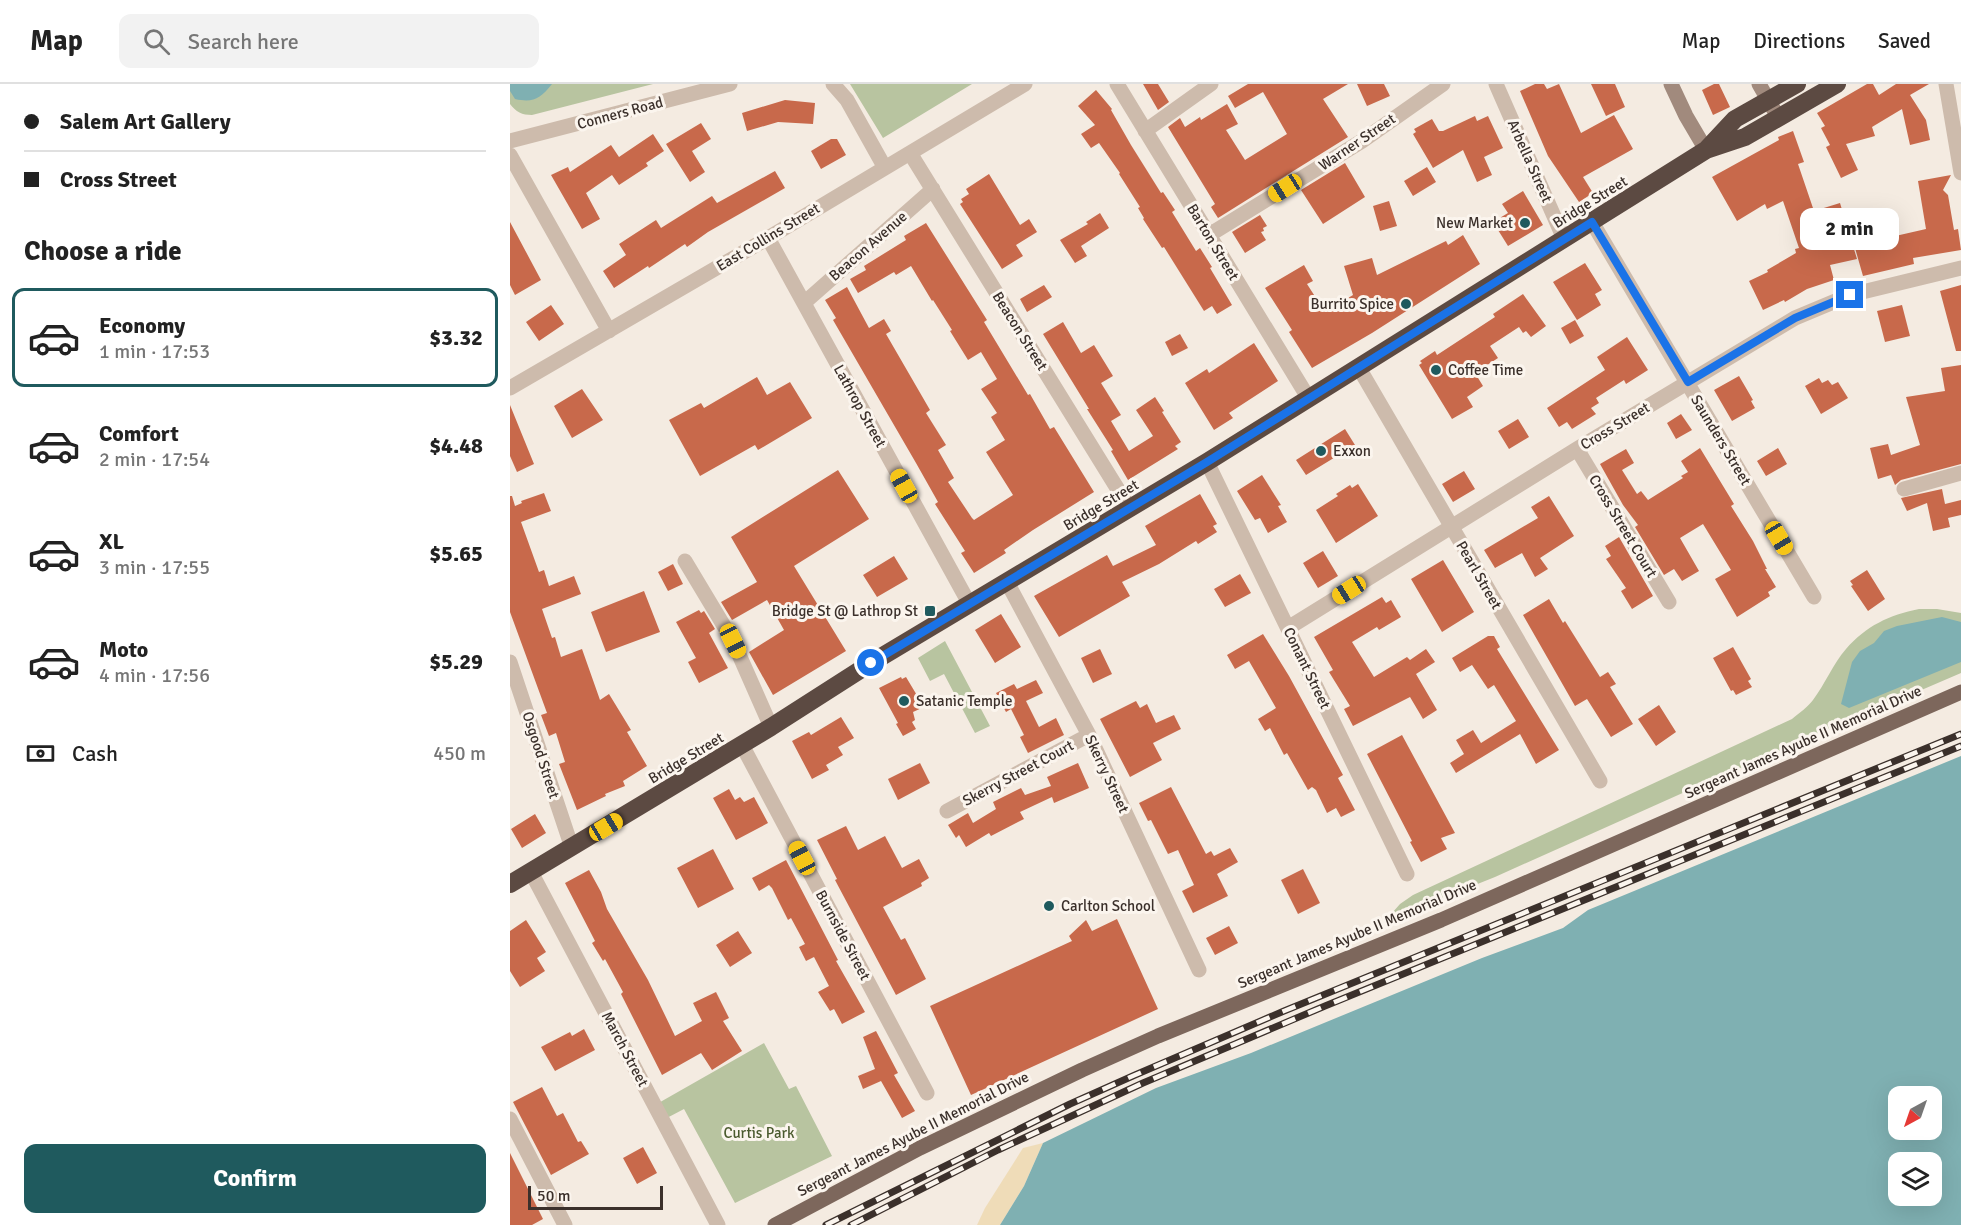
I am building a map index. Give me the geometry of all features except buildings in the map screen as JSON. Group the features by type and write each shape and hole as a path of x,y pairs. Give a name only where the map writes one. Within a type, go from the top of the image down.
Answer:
{"highway":[{"name":"Bridge Street","path":"1706,150 1764,92 1797,84"},
{"name":"Bridge Street","path":"510,885 742,745 871,663 1207,462 1706,150 1745,137 1837,84"}],"main road":[{"path":"1671,84 1706,150"},
{"path":"1764,92 1779,118"},
{"name":"Sergeant James Ayube II Memorial Drive","path":"775,1225 920,1148 1082,1070 1158,1036 1441,920 1961,692"}],"street":[{"name":"Conners Road","path":"510,141 730,84"},
{"path":"833,84 847,100 885,168"},
{"name":"East Collins Street","path":"510,388 768,238 1025,84"},
{"name":"Barton Street","path":"1117,84 1309,399"},
{"path":"1145,131 1211,84"},
{"name":"Warner Street","path":"1209,235 1362,141 1443,84"},
{"name":"Arbella Street","path":"1496,84 1564,239"},
{"path":"1946,84 1961,173"},
{"name":"Beacon Street","path":"910,153 1130,508"},
{"path":"510,155 609,331"},
{"name":"Beacon Avenue","path":"804,303 933,189"},
{"name":"Saunders Street","path":"1592,222 1814,597"},
{"name":"Lathrop Street","path":"768,238 970,605"},
{"name":"Cross Street","path":"1288,628 1577,449 1795,318 1850,295 1961,268"},
{"name":"Pearl Street","path":"1359,368 1600,781"},
{"name":"Cross Street Court","path":"1577,449 1669,602"},
{"name":"Conant Street","path":"1207,462 1407,874"},
{"path":"1904,489 1961,473"},
{"path":"685,561 733,641 771,727"},
{"name":"Skerry Street","path":"1007,582 1089,735 1199,970"},
{"name":"Osgood Street","path":"510,662 572,848"},
{"name":"Skerry Street Court","path":"947,811 1089,735"},
{"name":"Burnside Street","path":"742,745 927,1093"},
{"name":"March Street","path":"531,872 716,1220"},
{"path":"510,1119 564,1225"}],"green space":[{"path":"510,84 653,84 532,115 520,113 510,104"},
{"path":"850,84 972,84 883,138"},
{"path":"1919,609 1961,613 1961,673 1696,787 1495,877 1385,921 1400,904 1413,895 1792,719 1811,703 1841,655 1862,634 1888,618"},
{"path":"945,641 990,726 975,733 944,674 930,681 918,658"},
{"name":"Curtis Park","path":"764,1043 789,1089 796,1086 832,1156 735,1203 684,1109 663,1120 655,1105"}],"sand":[{"path":"1043,1143 1024,1186 1000,1225 977,1225 985,1208 1023,1148"}],"water":[{"path":"510,84 552,84 536,99 527,100 515,99 510,91"},
{"path":"1942,617 1961,622 1961,662 1849,708 1841,704 1852,662 1860,651 1874,643 1884,631 1897,626"},
{"path":"1961,756 1961,1225 1000,1225 1024,1186 1043,1143 1156,1088 1251,1053 1482,958 1563,928 1588,910"}],"railway":[{"path":"826,1225 1070,1104 1135,1075 1284,1011 1961,734"},
{"path":"851,1225 998,1150 1143,1083 1325,1006 1961,746"}],"place":[{"name":"New Market","path":"1525,223"},
{"name":"Burrito Spice","path":"1406,304"},
{"name":"Coffee Time","path":"1436,370"},
{"name":"Exxon","path":"1321,451"},
{"name":"Bridge St @ Lathrop St","path":"930,611"},
{"name":"Satanic Temple","path":"904,701"},
{"name":"Carlton School","path":"1049,906"}],"route":[{"path":"871,663 1207,462 1592,222 1688,382 1795,318 1850,295"}]}
